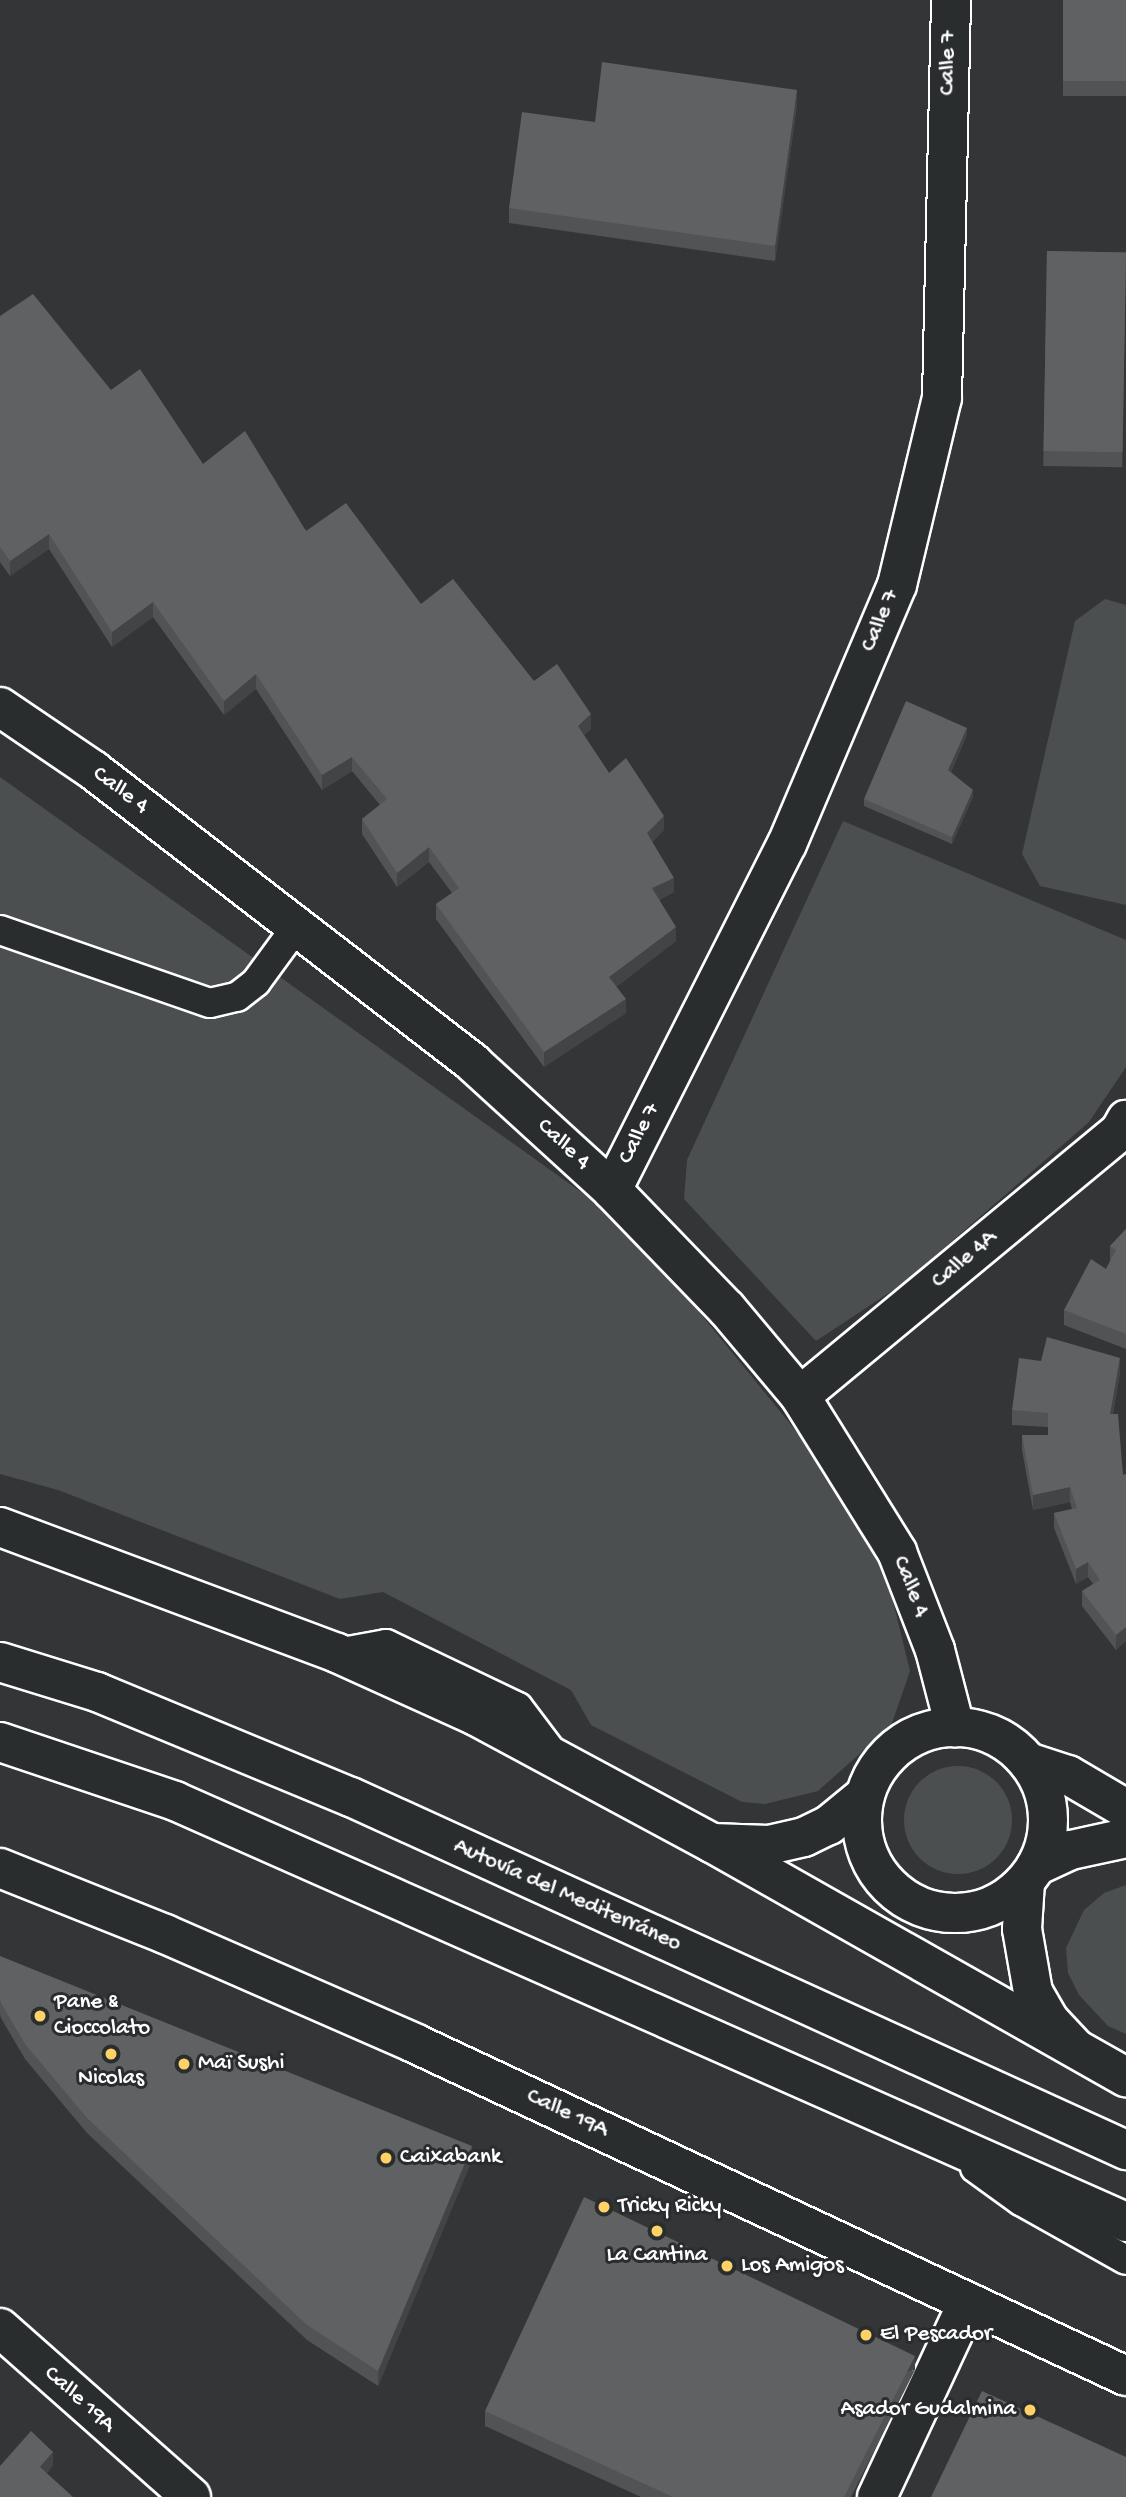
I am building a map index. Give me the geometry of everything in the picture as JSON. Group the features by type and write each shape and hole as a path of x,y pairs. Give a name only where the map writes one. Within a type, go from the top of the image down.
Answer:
{"main road":[{"name":"Calle 7","path":"612,1190 787,844 897,584 942,398 950,0"},
{"name":"Calle 4","path":"0,707 93,770 473,1063 612,1190 727,1309 800,1396 897,1552 935,1650 955,1727"},
{"name":"Calle 4A","path":"800,1396 1120,1131 1126,1120"},
{"path":"0,1527 337,1653 556,1757 712,1843 1083,2056 1126,2077"},
{"name":"Autovía del Mediterráneo","path":"0,1662 97,1692 351,1797 1126,2150"},
{"path":"712,1843 769,1845 804,1837 829,1825 864,1796 888,1754 908,1738 955,1727 983,1731 1008,1743 1028,1762 1042,1786 1048,1813 1046,1840 1031,1874 1022,1929 1033,1992 1049,2020 1083,2056"},
{"path":"0,1742 175,1801 913,2124 1126,2222"},
{"path":"1028,1762 1068,1775 1126,1809"},
{"path":"864,1796 864,1845 883,1878 911,1903 935,1911 971,1912 1006,1899 1031,1874 1071,1850 1126,1838"},
{"name":"Calle 19A","path":"0,1868 165,1934 414,2043 1126,2376"},
{"path":"877,2497 968,2302"},
{"name":"Calle 19A","path":"0,2328 191,2497"}],"lane":[{"path":"0,930 210,1003 237,997 256,982 297,926"},
{"path":"913,2124 1021,2201 1126,2260"}],"shaded area":[{"path":"1105,599 1126,605 1126,905 1040,886 1022,854 1075,621"},
{"path":"0,777 630,1227 875,1528 910,1671 891,1726 818,1791 765,1804 742,1802 591,1725 571,1690 383,1592 340,1599 58,1490 0,1474"},
{"path":"843,821 1126,940 1126,1067 1089,1122 904,1283 816,1341 684,1199 687,1160"},
{"path":"958,1766 979,1770 996,1782 1008,1799 1012,1820 1008,1841 996,1858 979,1870 958,1874 937,1870 920,1858 908,1841 904,1820 908,1799 920,1782 937,1770"},
{"path":"1126,1885 1126,2034 1108,2026 1079,1995 1068,1973 1066,1948 1084,1910 1104,1893"}],"building":[{"path":"1063,0 1126,0 1126,81 1063,81"},
{"path":"602,62 797,90 775,246 509,208 522,112 595,122"},
{"path":"1047,251 1126,252 1122,452 1044,451"},
{"path":"33,294 111,390 140,369 203,464 245,431 306,531 346,503 421,604 453,579 534,681 557,664 591,714 578,726 609,773 626,758 664,816 647,833 674,878 652,888 676,927 609,977 626,999 544,1052 436,904 459,888 429,847 397,873 362,819 387,799 352,757 322,775 256,674 224,701 153,602 112,632 49,534 10,561 0,547 0,316"},
{"path":"906,701 967,728 948,770 973,790 952,837 864,799"},
{"path":"1126,1229 1126,1334 1064,1310 1091,1259 1106,1269 1116,1250 1110,1246"},
{"path":"1047,1337 1120,1358 1110,1414 1118,1414 1123,1475 1126,1474 1126,1627 1116,1635 1082,1591 1100,1580 1088,1562 1076,1569 1054,1513 1077,1508 1070,1487 1033,1495 1022,1435 1048,1435 1048,1413 1012,1410 1019,1358 1041,1361"},
{"path":"0,1956 472,2146 378,2371 307,2325 87,2118 25,2044 1,2003"},
{"path":"584,2197 915,2356 844,2497 673,2497 485,2411"},
{"path":"982,2391 1126,2457 1126,2497 931,2497"},
{"path":"31,2431 53,2452 40,2467 73,2497 0,2497 0,2466"}],"place":[{"name":"Pane & Cioccolato","path":"40,2016"},
{"name":"Nicolas","path":"111,2054"},
{"name":"Maï Sushi","path":"184,2064"},
{"name":"Caixabank","path":"386,2158"},
{"name":"Tricky Ricky","path":"604,2207"},
{"name":"La Cantina","path":"657,2231"},
{"name":"Los Amigos","path":"727,2266"},
{"name":"El Pescador","path":"866,2335"},
{"name":"Asador Gudalmina","path":"1030,2410"}]}
